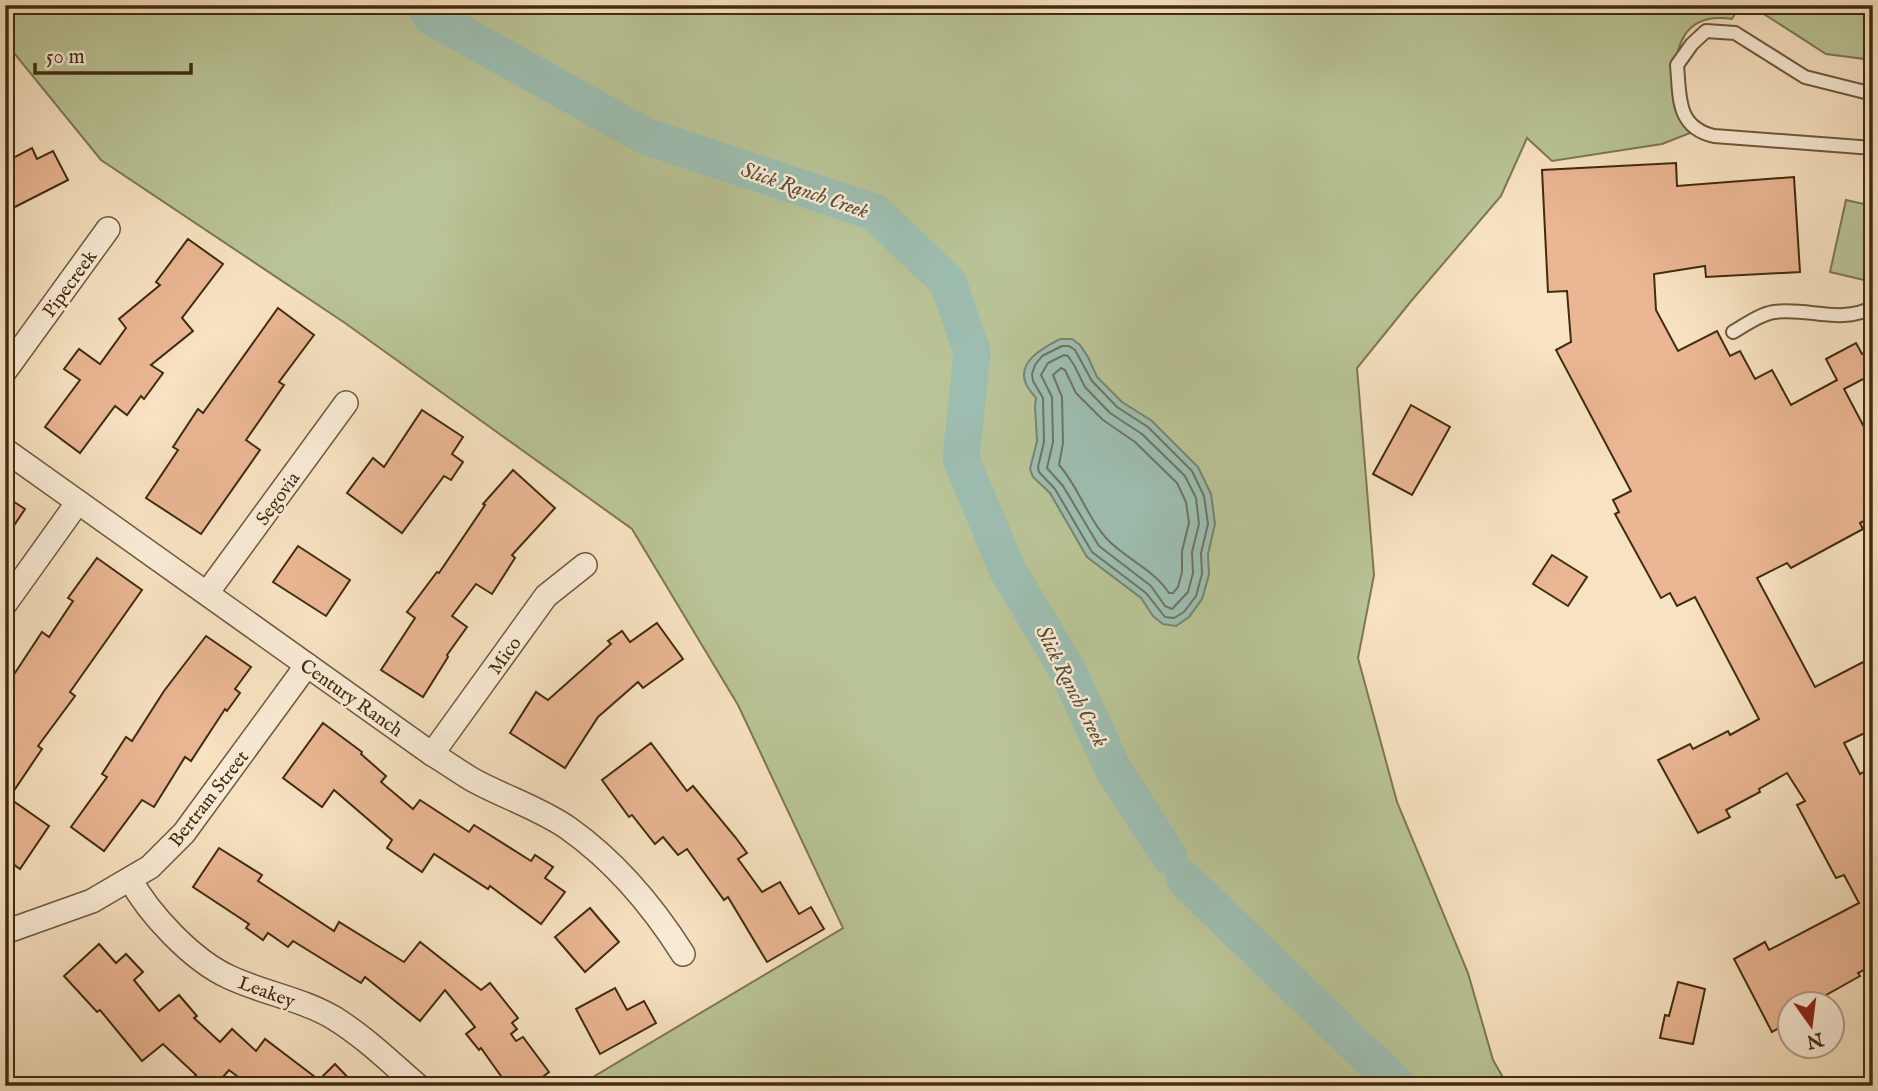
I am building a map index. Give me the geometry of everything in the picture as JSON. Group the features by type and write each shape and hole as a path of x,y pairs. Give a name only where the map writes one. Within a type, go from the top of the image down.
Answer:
{"street":[{"name":"Pipecreek","path":"5,371 108,229"},
{"name":"Segovia","path":"207,593 346,403"},
{"name":"Century Ranch","path":"5,450 432,754 473,780 523,802 567,827 612,864 641,895 683,954"},
{"path":"5,604 78,502"},
{"name":"Mico","path":"432,754 546,596 585,565"},
{"name":"Bertram Street","path":"5,932 92,901 150,867 184,832 307,665"},
{"name":"Leakey","path":"130,880 148,908 193,952 226,976 334,1018 366,1041 418,1086"}],"lane":[{"path":"1873,94 1805,77 1735,33 1706,31 1692,44 1677,65 1680,107 1687,120 1702,133 1873,148"},
{"path":"1733,332 1770,312 1797,311 1840,316 1859,315 1873,307"}],"green space":[{"path":"5,5 1740,5 1732,19 1716,18 1692,27 1680,45 1676,71 1677,99 1681,117 1690,133 1662,144 1552,161 1527,138 1501,196 1357,368 1374,575 1358,658 1397,802 1468,973 1493,1060 1508,1086 578,1086 843,928 738,705 632,529 345,323 101,160 5,42"},
{"path":"1750,5 1873,5 1873,60 1826,54"},
{"path":"1846,200 1873,206 1873,241 1864,280 1830,272"}],"water":[{"path":"1060,339 1072,339 1080,345 1097,377 1122,402 1152,421 1198,467 1211,494 1215,524 1208,554 1209,575 1202,599 1189,617 1176,626 1163,624 1153,616 1141,598 1087,557 1050,493 1033,477 1030,469 1037,441 1036,398 1026,384 1025,368 1034,356"}],"building":[{"path":"32,148 37,159 53,151 68,180 5,212 5,162"},
{"path":"1676,163 1677,186 1794,177 1800,272 1706,277 1705,266 1654,274 1656,310 1678,351 1717,331 1730,356 1740,351 1755,379 1772,370 1791,405 1837,380 1826,359 1856,343 1862,354 1873,349 1873,374 1844,389 1873,444 1873,501 1866,504 1872,517 1860,523 1863,529 1791,568 1787,563 1757,578 1815,687 1873,657 1873,729 1844,743 1860,774 1873,766 1873,957 1866,961 1869,967 1858,973 1860,976 1835,990 1776,990 1776,1030 1772,1032 1734,959 1765,942 1769,950 1859,903 1844,875 1836,878 1797,805 1805,801 1787,773 1759,789 1760,792 1726,810 1730,817 1698,833 1658,760 1690,744 1693,749 1728,731 1730,735 1759,719 1695,597 1677,606 1670,593 1661,598 1615,514 1619,512 1613,500 1631,491 1556,350 1571,342 1567,291 1548,292 1542,170"},
{"path":"188,239 223,264 182,318 193,331 151,365 163,373 144,399 141,396 127,415 115,406 80,453 45,427 80,380 64,369 79,349 100,364 126,328 119,319 160,285 156,282"},
{"path":"278,308 314,335 279,382 284,385 246,440 260,450 201,534 146,498 178,450 173,447 198,409 203,413"},
{"path":"1411,405 1450,427 1412,495 1373,474"},
{"path":"422,410 463,437 452,454 463,462 451,480 444,476 402,533 347,493 373,458 384,467"},
{"path":"513,470 555,508 512,555 515,558 492,594 476,584 452,616 467,627 423,697 381,670 415,618 407,612 437,572 439,573 485,505 483,504"},
{"path":"5,496 25,509 5,539"},
{"path":"298,546 350,580 326,616 273,582"},
{"path":"1552,555 1587,577 1568,606 1533,584"},
{"path":"97,558 142,590 70,692 75,696 38,746 42,749 9,798 49,826 20,869 5,858 5,688 42,632 49,637 73,601 68,598"},
{"path":"657,623 683,659 643,688 638,682 598,717 565,768 510,733 536,692 548,700 611,644 608,641 622,631 630,642"},
{"path":"206,636 251,667 235,689 240,693 227,711 225,709 191,761 185,757 154,807 142,800 104,851 71,827 107,777 102,774 126,737 132,741 164,691"},
{"path":"323,723 362,752 361,754 386,776 381,782 413,809 420,800 469,832 474,825 531,861 535,855 553,867 545,878 565,892 541,924 490,886 488,889 434,854 422,872 387,848 392,840 334,790 322,807 283,778"},
{"path":"651,743 687,791 693,786 736,838 747,853 738,859 762,892 780,882 799,914 811,907 824,929 767,962 728,897 724,900 687,849 678,855 663,837 655,844 632,815 629,817 602,780"},
{"path":"219,848 262,875 258,881 334,931 339,922 404,962 420,942 481,990 490,983 518,1018 512,1023 517,1029 511,1034 516,1041 523,1037 549,1072 531,1086 508,1086 481,1048 479,1050 466,1034 475,1027 445,990 420,1021 365,977 361,983 293,941 288,947 268,933 263,940 246,928 249,924 193,887"},
{"path":"590,908 619,942 585,972 555,937"},
{"path":"99,944 116,963 126,954 143,972 134,980 159,1011 179,995 197,1016 194,1018 220,1042 232,1029 256,1051 265,1039 319,1080 335,1064 356,1086 250,1086 229,1070 215,1086 185,1086 196,1075 163,1044 142,1061 100,1010 97,1012 64,976"},
{"path":"1678,982 1705,989 1693,1044 1660,1038 1665,1015 1669,1016"},
{"path":"615,988 627,1010 644,1001 656,1023 600,1054 576,1009"}],"waterway":[{"name":"Slick Ranch Creek","path":"424,5 432,17 645,136 874,212 948,282 972,352 961,459 1008,571 1068,671 1114,771 1169,856"},
{"name":"Slick Ranch Creek","path":"1184,879 1398,1086"}]}
